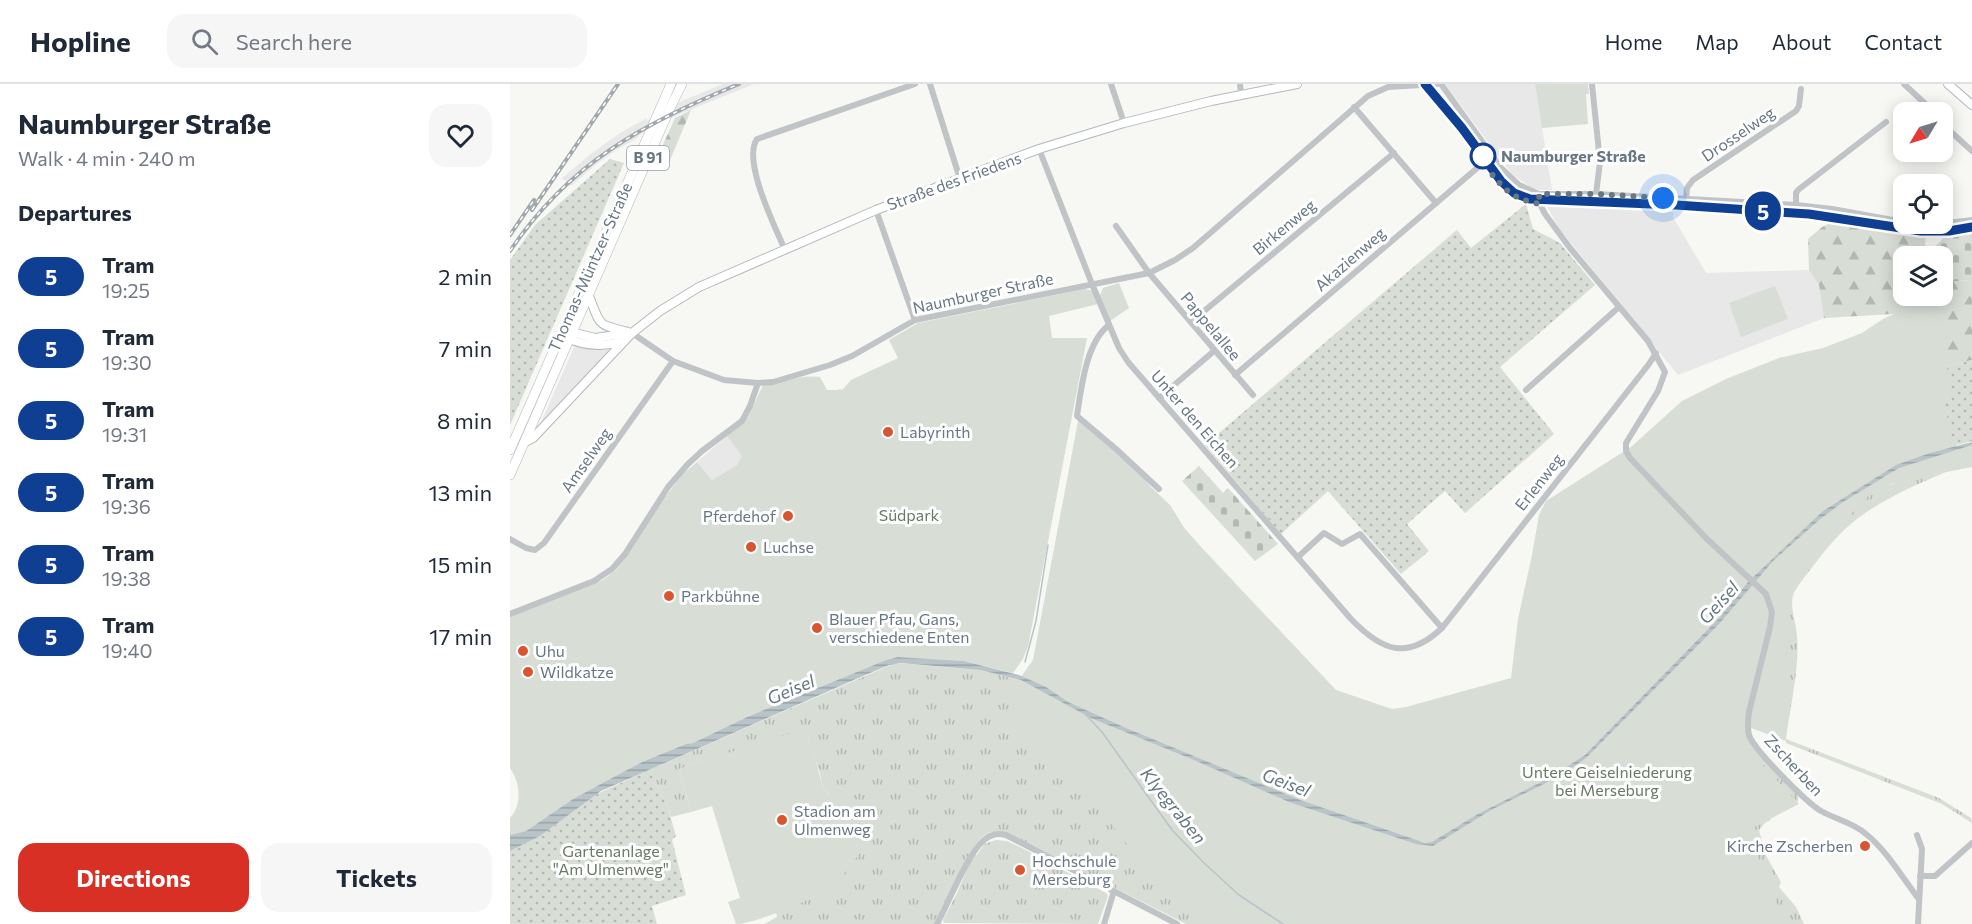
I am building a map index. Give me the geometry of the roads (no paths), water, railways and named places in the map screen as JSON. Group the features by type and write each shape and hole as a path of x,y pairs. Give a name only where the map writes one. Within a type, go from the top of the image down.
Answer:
{"main road":[{"name":"Thomas-Müntzer-Straße","path":"510,450 566,334 671,84"},
{"name":"Thomas-Müntzer-Straße","path":"524,443 545,395 566,334 589,296 669,108 682,84"},
{"name":"B 91","path":"510,475 524,443"}],"street":[{"path":"784,248 758,180 752,155 753,146 757,140 915,84"},
{"path":"930,84 960,179"},
{"path":"1111,84 1124,123"},
{"path":"1240,84 1241,94"},
{"name":"Straße des Friedens","path":"524,443 533,438 622,342 660,310 688,293 784,248 876,210 1039,149 1124,123 1241,94 1297,84"},
{"name":"Naumburger Straße","path":"632,333 672,361 724,380 773,382 821,369 852,356 915,320 1149,273 1193,248 1354,106 1368,96 1388,87 1440,84 1501,168 1519,185 1539,194 1596,194 1796,205 1893,220"},
{"path":"1592,84 1600,162 1596,194"},
{"path":"1904,84 1923,102"},
{"path":"1948,84 1972,105"},
{"name":"Drosselweg","path":"1686,199 1687,188 1693,180 1796,111 1799,106 1801,89"},
{"path":"1354,106 1436,203"},
{"path":"1796,205 1798,190 1886,122"},
{"path":"1953,134 1972,152"},
{"name":"Unter den Eichen","path":"1039,149 1109,326 1128,362 1158,398 1351,619 1374,641 1391,648 1407,647 1431,638 1442,628"},
{"name":"Birkenweg","path":"1191,322 1394,153"},
{"name":"Akazienweg","path":"1235,375 1483,163 1508,193 1521,200 1540,204"},
{"path":"1539,194 1540,204 1570,248 1656,353"},
{"path":"876,210 915,320"},
{"path":"1953,222 1972,220"},
{"path":"1116,226 1149,273"},
{"name":"Pappelallee","path":"1149,273 1253,395"},
{"path":"589,296 598,319 606,327 632,333"},
{"path":"1526,390 1619,307"},
{"path":"1109,326 1100,333 1093,347 1083,380 1077,416 1116,448 1159,489"},
{"path":"566,334 595,338 632,333"},
{"path":"566,334 579,343 596,345 622,342"},
{"path":"1158,398 1214,351"},
{"name":"Zscherben","path":"1656,353 1665,372 1663,381 1643,417 1629,436 1626,451 1668,500 1766,594 1772,612 1749,712 1750,736 1756,747 1806,801 1821,812 1864,832 1875,842 1918,898"},
{"name":"Erlenweg","path":"1442,628 1656,353"},
{"name":"Amselweg","path":"510,539 535,550 544,543 672,361"},
{"path":"510,614 594,581 612,569 625,554 668,487 688,464 742,421 758,383"},
{"path":"1298,557 1324,533 1342,544 1360,534 1442,628"},
{"path":"938,924 975,849 990,836 998,833 1006,835 1177,924"},
{"path":"1917,835 1922,849 1918,924"},
{"path":"1920,876 1935,876 1972,843"},
{"path":"1104,924 1114,891"}],"waterway":[{"path":"1025,662 1036,621 1048,545"},
{"name":"Klyegraben","path":"1086,715 1102,732 1172,830 1239,895 1283,924"}],"tram line":[{"path":"1425,84 1462,128 1501,181 1514,193 1529,199 1676,205 1809,214 1921,231 1972,227"},
{"name":"5","path":"1425,84 1473,141 1501,181 1514,193 1530,199 1676,205 1809,214 1921,231 1949,231 1972,227"}],"railway":[{"path":"532,210 618,84"},
{"path":"510,251 533,220 558,193 611,149 671,114 739,84"},
{"path":"510,235 534,200"}],"place":[{"name":"Naumburger Straße","path":"1483,156"},
{"name":"Labyrinth","path":"888,432"},
{"name":"Pferdehof","path":"788,516"},
{"name":"Luchse","path":"751,547"},
{"name":"Parkbühne","path":"669,596"},
{"name":"Blauer Pfau, Gans, verschiedene Enten","path":"817,628"},
{"name":"Uhu","path":"523,651"},
{"name":"Wildkatze","path":"528,672"},
{"name":"Stadion am Ulmenweg","path":"782,820"},
{"name":"Kirche Zscherben","path":"1865,846"},
{"name":"Hochschule Merseburg","path":"1020,870"}],"park label":[{"name":"Südpark","path":"909,515"},
{"name":"Untere Geiselniederung bei Merseburg","path":"1607,781"},
{"name":"Gartenanlage \"Am Ulmenweg\"","path":"611,860"}],"water label":[{"name":"Geisel","path":"1719,603"},
{"name":"Geisel","path":"791,690"},
{"name":"Geisel","path":"1286,783"}]}
